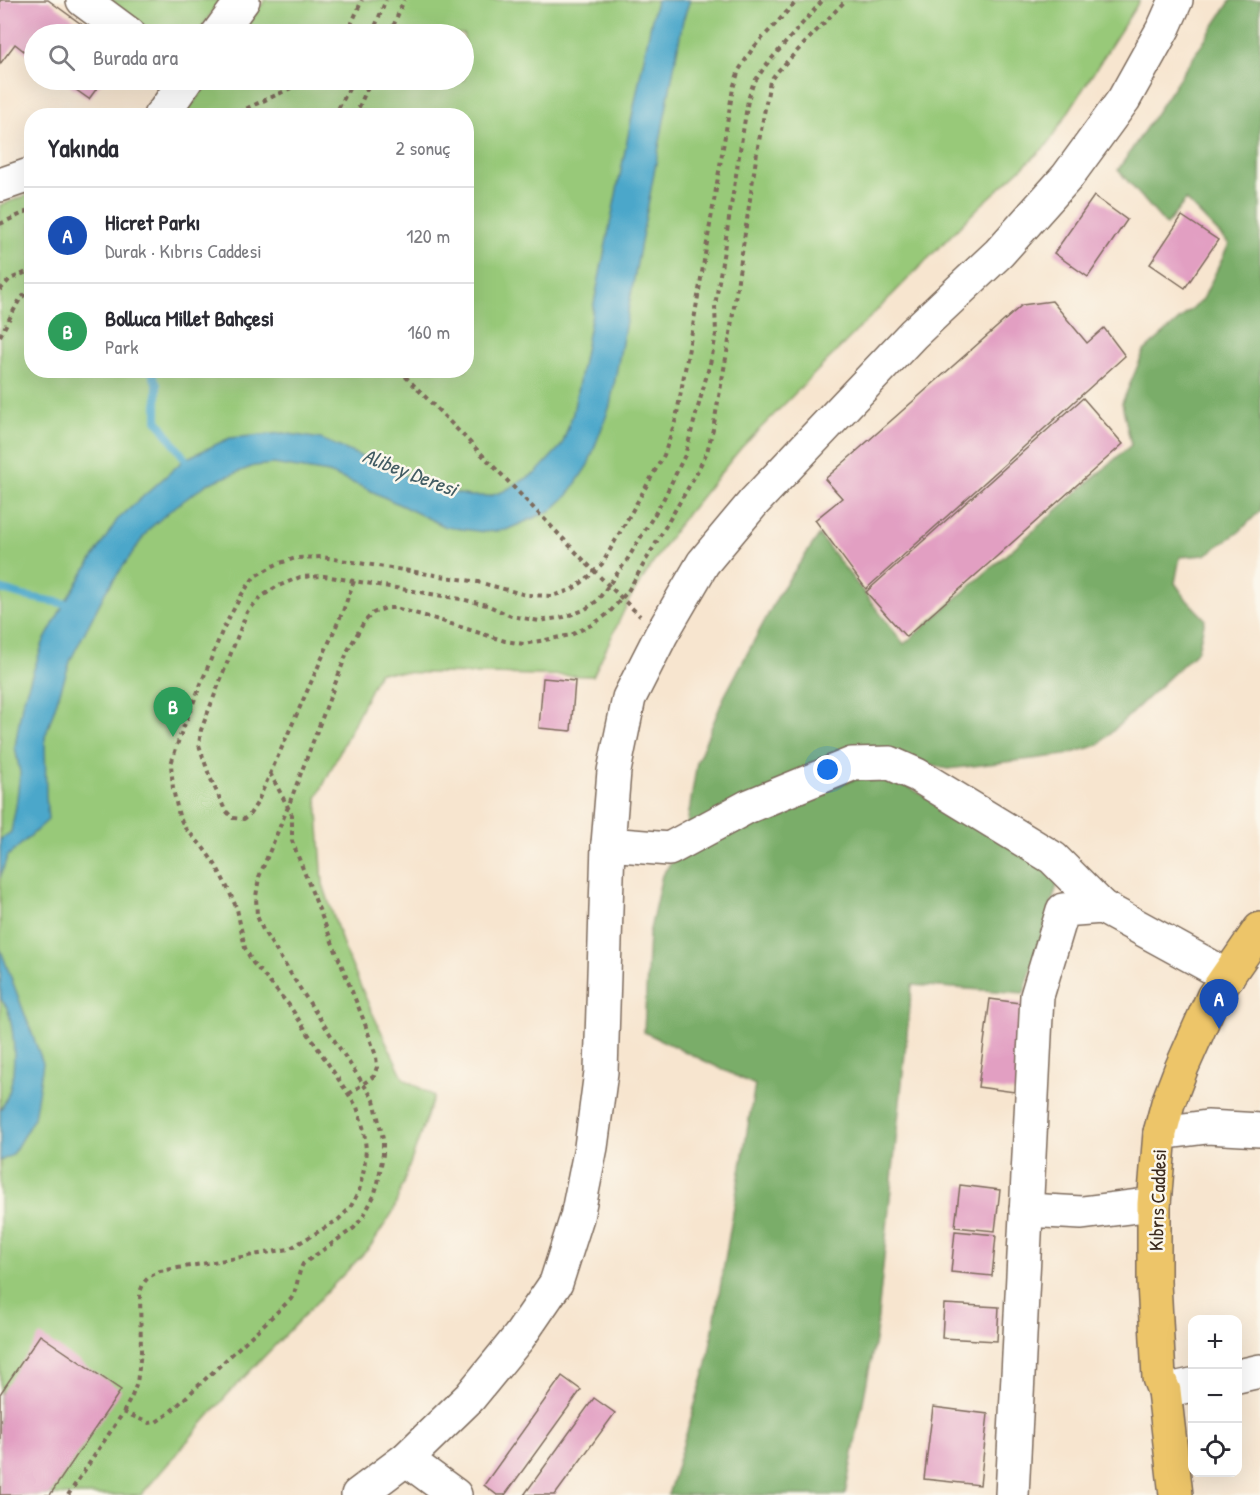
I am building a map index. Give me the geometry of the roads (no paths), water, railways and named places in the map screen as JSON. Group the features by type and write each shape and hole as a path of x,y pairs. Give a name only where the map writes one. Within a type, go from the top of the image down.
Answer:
{"main road":[{"name":"Kıbrıs Caddesi","path":"1176,1495 1178,1388 1159,1378 1156,1333 1154,1204 1160,1133 1168,1102 1213,997 1260,929"}],"street":[{"path":"83,0 115,24"},
{"path":"225,24 243,0"},
{"path":"358,1495 406,1459 470,1397 519,1337 556,1283 577,1217 591,1146 601,1072 608,844 614,771 629,698 662,635 703,563 754,502 913,334 999,253 1067,177 1124,99 1164,27 1176,0"},
{"path":"167,108 179,90"},
{"path":"0,185 24,177"},
{"path":"608,844 669,849 747,807 852,764 891,763 917,775 1053,858 1102,907 1228,976"},
{"path":"1012,1495 1037,996 1063,910 1102,907"},
{"path":"1160,1133 1207,1127 1260,1130"},
{"path":"1026,1210 1082,1213 1154,1204"},
{"path":"1242,1375 1260,1371"},
{"path":"406,1459 455,1495"}],"water":[{"path":"657,0 690,0 683,20 610,406 588,465 568,495 552,510 506,530 485,532 446,527 329,473 273,464 254,466 207,484 149,529 106,591 71,659 45,737 48,820 7,857 0,878 0,840 11,832 16,806 20,773 15,747 22,704 43,643 64,604 117,520 185,459 230,438 283,433 321,439 437,489 469,496 490,496 536,473 562,445 573,413"},
{"path":"0,948 43,1063 34,1118 12,1155 0,1161 0,1110 6,1100 13,1075 14,1048 11,1022 1,999"}],"waterway":[{"path":"154,378 157,385 157,420 190,466"},
{"path":"0,589 23,596 73,605"}],"place":[{"name":"Bolluca Millet Bahçesi","path":"173,737"},
{"name":"Hicret Parkı","path":"1219,1029"}],"water label":[{"name":"Alibey Deresi","path":"410,472"}]}
